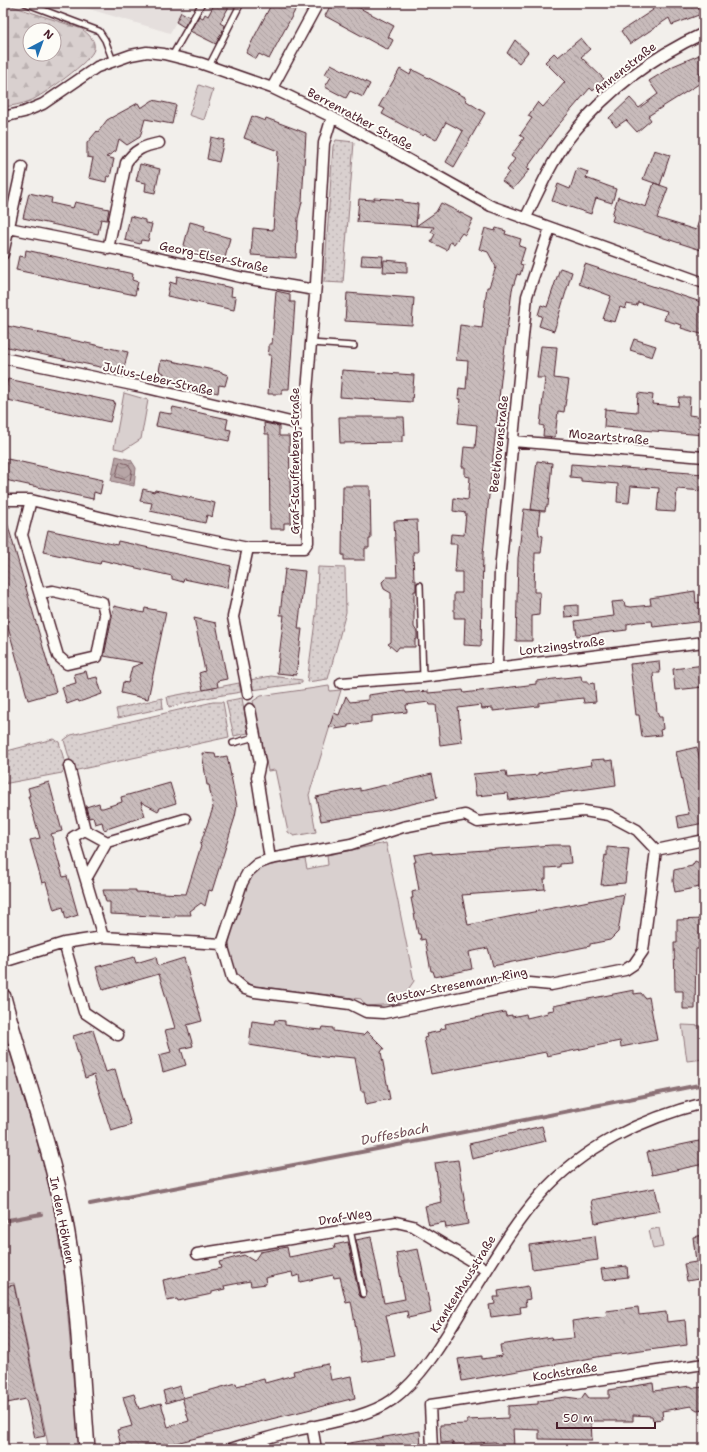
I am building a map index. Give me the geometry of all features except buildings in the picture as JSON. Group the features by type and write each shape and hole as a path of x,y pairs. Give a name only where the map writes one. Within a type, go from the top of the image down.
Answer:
{"street":[{"path":"272,88 318,3"},
{"name":"Annenstraße","path":"525,219 557,158 574,132 609,95 672,48 704,33"},
{"name":"Berrenrather Straße","path":"3,116 24,112 43,104 96,67 131,55 147,52 172,56 209,66 272,88 332,117 490,206 704,283"},
{"name":"Graf-Stauffenberg-Straße","path":"3,500 31,500 120,522 248,548 304,548 308,542 306,403 324,143 332,117"},
{"path":"108,249 126,163 132,154 145,146 159,143"},
{"path":"3,254 22,167"},
{"name":"Georg-Elser-Straße","path":"9,228 149,256 244,278 315,290"},
{"name":"Beethovenstraße","path":"497,667 500,571 527,296 550,228"},
{"name":"Julius-Leber-Straße","path":"3,358 148,388 307,426"},
{"name":"Mozartstraße","path":"513,441 704,457"},
{"path":"31,500 22,535 58,656 67,664 97,657 105,615 102,602 53,592 40,593"},
{"path":"248,548 233,618 248,694"},
{"name":"Lortzingstraße","path":"341,683 423,677 704,642"},
{"path":"250,709 260,764 257,777 270,859"},
{"path":"69,766 86,830 107,842"},
{"path":"3,962 64,944 103,937 222,944 242,883 248,872 257,864 270,859 351,844 403,828 465,815 478,822 584,811 609,815 637,830 656,850 704,840"},
{"path":"86,879 107,842 185,819"},
{"path":"86,830 74,837 103,937"},
{"name":"Gustav-Stresemann-Ring","path":"222,944 232,978 245,989 255,992 350,1004 366,1012 384,1013 530,983 551,985 625,970 634,964 643,951 656,850"},
{"path":"64,944 84,1012 118,1035"},
{"name":"In den Höhnen","path":"3,997 65,1221 74,1293 87,1449"},
{"name":"Krankenhausstraße","path":"230,1449 312,1426 363,1414 391,1400 419,1374 445,1339 486,1270 517,1224 536,1200 567,1169 592,1151 626,1130 677,1110 704,1103"},
{"name":"Draf-Weg","path":"198,1254 396,1222 413,1226 486,1270"},
{"name":"Kochstraße","path":"432,1449 430,1405 704,1364"},
{"path":"312,1426 316,1449"}],"lane":[{"path":"25,3 99,31 105,40 113,61"},
{"path":"172,56 202,3"},
{"path":"209,66 241,3"},
{"path":"311,343 354,346"},
{"path":"420,585 423,677"},
{"path":"233,743 255,737"},
{"path":"350,1229 363,1294"}],"shaded area":[{"path":"69,3 186,3 170,33"}],"green space":[{"path":"12,6 61,22 22,22 22,62 62,62 62,22 82,29 87,33 94,43 94,49 85,61 76,69 36,98 24,103 3,107 3,7"},
{"path":"199,85 213,90 204,120 189,115"},
{"path":"336,140 354,142 343,283 324,282 333,146"},
{"path":"124,393 148,400 141,439 124,450 114,448"},
{"path":"318,567 345,568 346,612 328,679 307,682 316,614"},
{"path":"271,676 302,680 302,683 252,690 250,680"},
{"path":"239,683 241,692 211,697 169,707 167,697"},
{"path":"329,686 330,691 341,690 309,795 316,832 294,836 288,832 275,770 268,771 253,701 261,696"},
{"path":"162,698 163,708 118,718 116,709"},
{"path":"242,698 248,733 234,736 226,701"},
{"path":"213,702 223,702 229,737 73,771 64,740 71,735"},
{"path":"53,739 59,742 66,767 62,773 3,784 3,752"},
{"path":"386,843 414,981 398,1004 366,1006 361,999 255,986 242,979 231,960 229,945 232,929 246,885 252,874 269,866 305,859 307,869 328,865 327,855"},
{"path":"682,1025 704,1026 704,1059 687,1061"},
{"path":"3,1030 44,1164 53,1203 65,1281 79,1449 49,1449 14,1283 3,1285"},
{"path":"659,1228 663,1247 653,1249 649,1230"}],"water":[{"path":"116,456 131,460 136,468 134,486 111,481"}],"waterway":[{"name":"Duffesbach","path":"90,1204 424,1140 704,1084"},
{"name":"Duffesbach","path":"3,1221 41,1214"}]}
